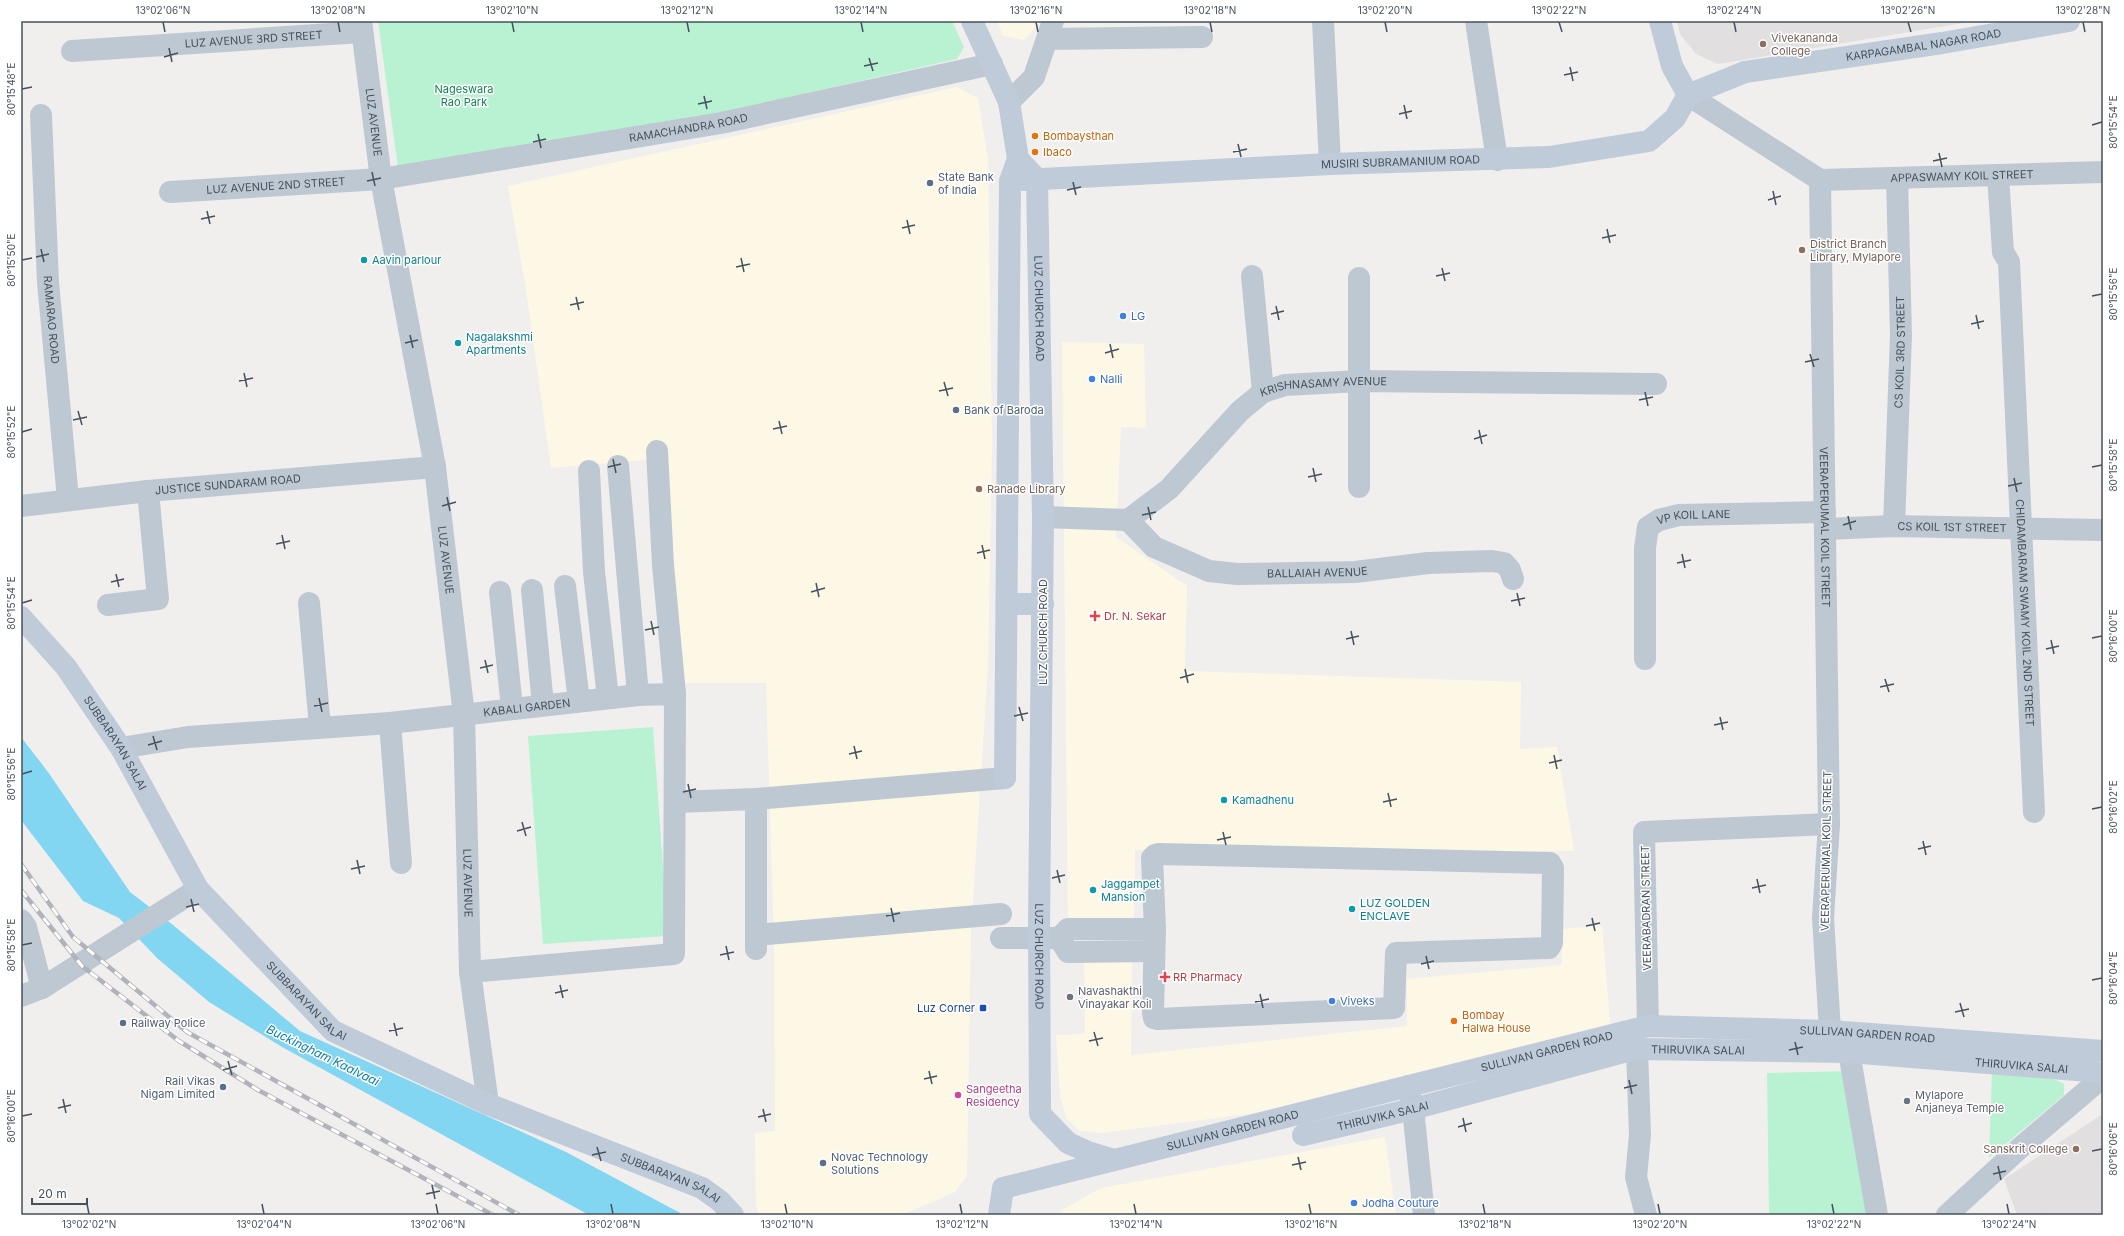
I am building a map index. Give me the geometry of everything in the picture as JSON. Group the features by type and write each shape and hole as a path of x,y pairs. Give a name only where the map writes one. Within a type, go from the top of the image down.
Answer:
{"main road":[{"path":"972,21 1009,102 1018,159 1010,181 1007,604 1004,778"},
{"path":"1660,21 1672,66 1688,95"},
{"name":"KARPAGAMBAL NAGAR ROAD","path":"1688,95 1745,72 1942,43 2069,21"},
{"name":"MUSIRI SUBRAMANIUM ROAD","path":"1010,181 1330,164 1497,160 1549,157 1649,142 1675,118 1688,95"},
{"path":"1018,159 1037,180"},
{"name":"LUZ CHURCH ROAD","path":"1037,180 1049,938 1040,1114 1068,1142 1088,1152 1114,1160"},
{"path":"1007,604 1043,604"},
{"name":"SUBBARAYAN SALAI","path":"21,617 66,667 121,748 190,894 333,1031 488,1104 702,1188 720,1201 733,1215"},
{"name":"SULLIVAN GARDEN ROAD","path":"999,1215 1003,1188 1648,1026 1830,1031 2103,1051"},
{"name":"THIRUVIKA SALAI","path":"1304,1135 1413,1109 1637,1050 1849,1052 2089,1071 2103,1076"}],"street":[{"path":"1323,21 1330,164"},
{"path":"1476,21 1497,160"},
{"name":"LUZ AVENUE 3RD STREET","path":"72,51 362,27"},
{"name":"LUZ AVENUE","path":"362,27 381,179 435,467 464,715 470,972 488,1104"},
{"path":"1009,102 1034,77 1050,30 1202,37"},
{"name":"RAMACHANDRA ROAD","path":"381,179 721,123 992,64"},
{"path":"1688,95 1820,180"},
{"name":"RAMARAO ROAD","path":"41,115 48,282 68,499"},
{"name":"APPASWAMY KOIL STREET","path":"1820,180 2103,172"},
{"name":"CHIDAMBARAM SWAMY KOIL 2ND STREET","path":"1998,176 2003,252 2009,262 2034,812"},
{"name":"CS KOIL 3RD STREET","path":"1894,526 1901,335 1897,178"},
{"name":"LUZ AVENUE 2ND STREET","path":"170,192 381,179"},
{"name":"VEERAPERUMAL KOIL STREET","path":"1820,180 1829,824 1822,918 1830,1031"},
{"path":"1252,276 1263,392"},
{"path":"1358,487 1359,278"},
{"name":"KRISHNASAMY AVENUE","path":"1128,520 1169,489 1240,411 1263,392 1285,385 1359,381 1656,384"},
{"path":"470,972 674,954 676,802 675,694 663,565 657,451"},
{"path":"618,466 638,694"},
{"name":"JUSTICE SUNDARAM ROAD","path":"21,506 68,499 148,491 435,467"},
{"path":"589,471 594,572 608,698"},
{"path":"108,605 158,599 148,491"},
{"name":"VP KOIL LANE","path":"1645,659 1645,548 1648,528 1659,520 1679,515 1825,520"},
{"path":"1043,517 1128,520"},
{"name":"BALLAIAH AVENUE","path":"1128,520 1154,547 1209,571 1237,574 1354,572 1428,563 1492,561 1504,563 1510,570 1513,579"},
{"name":"CS KOIL 1ST STREET","path":"1825,520 1894,526 2103,530"},
{"path":"565,586 579,701"},
{"path":"532,590 543,705"},
{"path":"500,592 512,708"},
{"path":"308,603 320,727"},
{"name":"KABALI GARDEN","path":"121,748 188,737 390,723 638,694 675,694"},
{"path":"390,723 402,863"},
{"path":"676,802 756,799 1004,778"},
{"path":"756,799 756,943 1000,914"},
{"name":"VEERABADRAN STREET","path":"1648,1026 1644,832 1829,824"},
{"path":"1159,854 1550,863 1553,868 1552,943 1549,948 1396,954 1394,1008 1158,1020 1154,1018 1153,1013 1155,929 1152,858 1159,854"},
{"path":"21,996 48,985 190,894"},
{"path":"21,920 26,927 48,985"},
{"path":"1001,938 1049,938 1068,929 1155,929"},
{"path":"1049,938 1068,952 1154,951"},
{"path":"1637,1050 1640,1135 1636,1176 1646,1215"},
{"path":"1849,1052 1877,1215"},
{"path":"1947,1215 2020,1147 2103,1076"},
{"path":"1408,1086 1413,1109 1424,1215"}],"shaded area":[{"path":"997,21 1041,21 1024,40 1003,36"},
{"name":"Vivekananda College","path":"1677,21 1975,21 1718,64 1696,54 1680,34"},
{"path":"957,87 978,98 988,159 992,443 988,667 971,931 967,1175 955,1192 902,1215 760,1215 756,1207 755,1133 775,1131 774,944 766,683 672,683 656,459 551,468 526,290 508,186"},
{"path":"1062,342 1144,344 1146,428 1121,427 1116,537 1187,586 1185,671 1521,682 1520,749 1557,747 1574,851 1135,850 1134,923 1068,924"},
{"path":"1602,926 1611,1034 1391,1095 1103,1133 1080,1131 1066,1118 1060,1095 1056,1035 1085,1034 1084,960 1132,959 1131,1055 1407,1026 1407,979 1562,965 1562,929"},
{"name":"Sanskrit College","path":"2101,1115 2103,1119 2103,1215 2017,1215 2004,1179"},
{"path":"1385,1137 1396,1215 1058,1215 1062,1210 1101,1188"}],"green space":[{"name":"Nageswara Rao Park","path":"378,21 952,21 964,47 957,59 423,180 398,168"},
{"path":"653,727 668,936 543,944 528,736"},
{"path":"1849,1071 1873,1215 1769,1215 1767,1073"},
{"path":"1992,1071 2048,1076 2064,1084 2064,1095 1989,1158"}],"water":[{"name":"Buckingham Kaalvaai","path":"21,737 48,772 130,892 173,925 300,1031 566,1152 684,1215 589,1215 282,1047 209,1002 157,958 119,918 83,901 21,820"}],"railway":[{"path":"21,864 73,937 187,1032 519,1215"},
{"path":"21,890 82,966 179,1041 258,1090 493,1215"}],"place":[{"name":"Vivekananda College","path":"1763,44"},
{"name":"Bombaysthan","path":"1035,136"},
{"name":"Ibaco","path":"1035,152"},
{"name":"State Bank of India","path":"930,183"},
{"name":"District Branch Library, Mylapore","path":"1802,250"},
{"name":"Aavin parlour","path":"364,260"},
{"name":"LG","path":"1123,316"},
{"name":"Nagalakshmi Apartments","path":"458,343"},
{"name":"Nalli","path":"1092,379"},
{"name":"Bank of Baroda","path":"956,410"},
{"name":"Ranade Library","path":"979,489"},
{"name":"Dr. N. Sekar","path":"1095,616"},
{"name":"Kamadhenu","path":"1224,800"},
{"name":"Jaggampet Mansion","path":"1093,890"},
{"name":"LUZ GOLDEN ENCLAVE","path":"1352,909"},
{"name":"RR Pharmacy","path":"1165,977"},
{"name":"Navashakthi Vinayakar Koil","path":"1070,997"},
{"name":"Viveks","path":"1332,1001"},
{"name":"Luz Corner","path":"983,1008"},
{"name":"Bombay Halwa House","path":"1454,1021"},
{"name":"Railway Police","path":"123,1023"},
{"name":"Rail Vikas Nigam Limited","path":"223,1087"},
{"name":"Sangeetha Residency","path":"958,1095"},
{"name":"Mylapore Anjaneya Temple","path":"1907,1101"},
{"name":"Sanskrit College","path":"2076,1149"},
{"name":"Novac Technology Solutions","path":"823,1163"},
{"name":"Jodha Couture","path":"1354,1203"}]}
